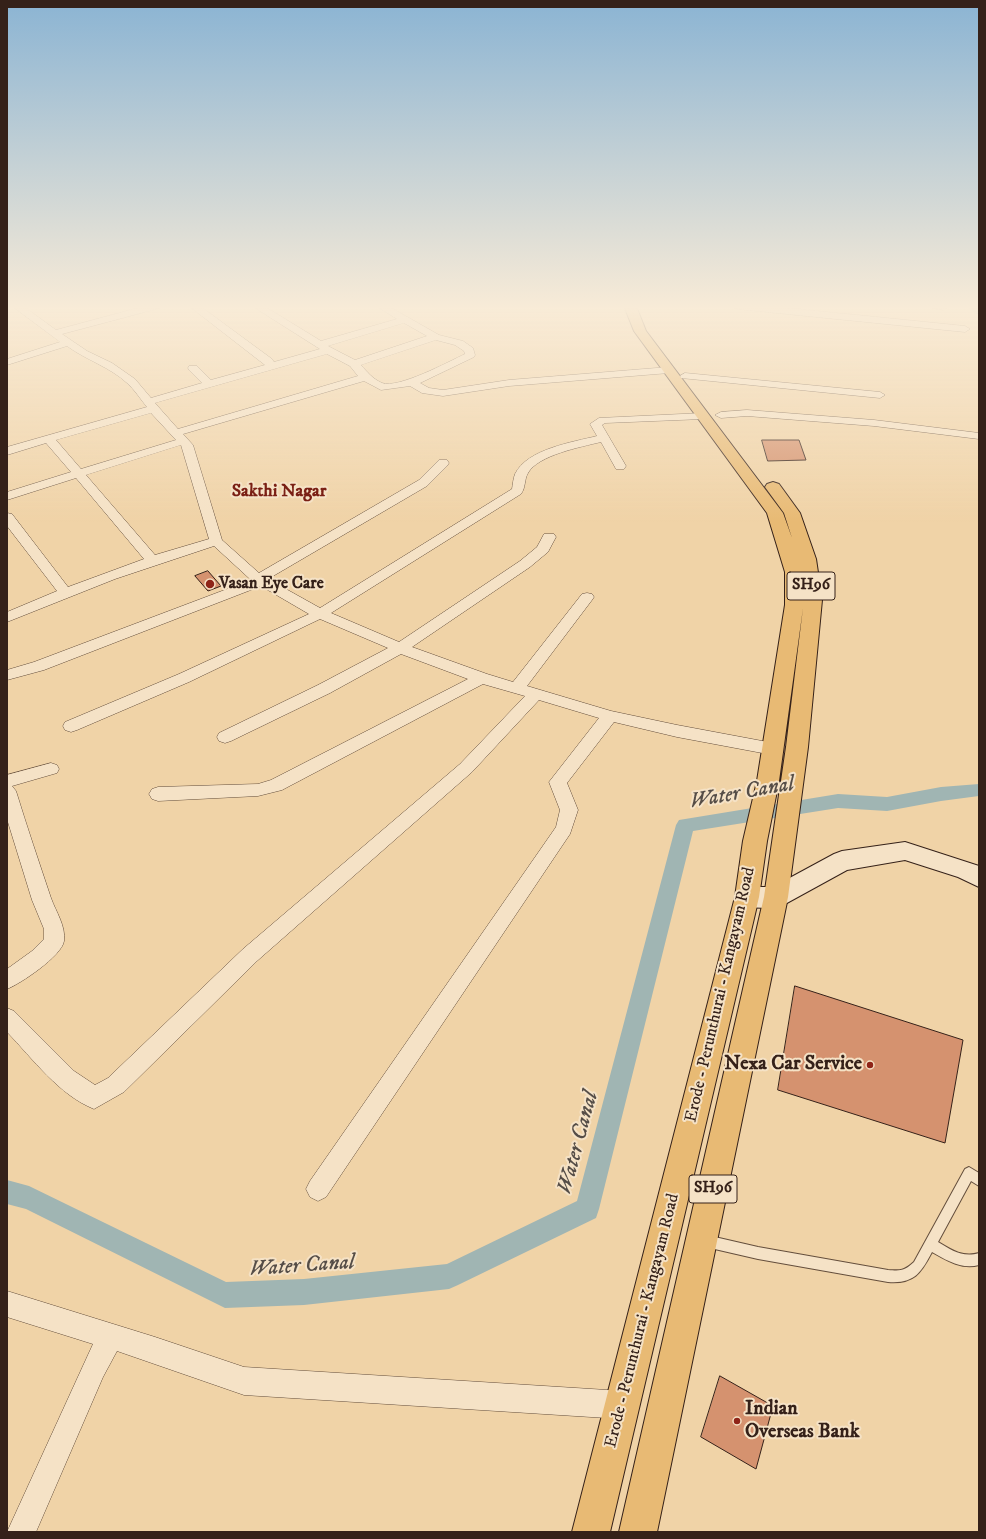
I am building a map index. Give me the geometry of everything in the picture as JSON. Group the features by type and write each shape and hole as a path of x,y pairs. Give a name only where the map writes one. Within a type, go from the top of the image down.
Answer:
{"main road":[{"name":"Erode - Perunthurai - Kangayam Road","path":"638,1532 702,1239 762,897 769,844 768,781 794,605 794,572 787,524 792,513 739,444 676,378"},
{"name":"Erode - Perunthurai - Kangayam Road","path":"686,378 712,416"},
{"name":"Erode - Perunthurai - Kangayam Road","path":"769,844 792,782 812,600 807,559 787,524"},
{"name":"Erode - Perunthurai - Kangayam Road","path":"591,1532 623,1405 762,897"}],"street":[{"path":"126,378 131,381 187,445 216,541 260,580 320,614 400,648 482,678 610,716 773,750"},
{"path":"203,378 210,385"},
{"path":"7,451 235,378"},
{"path":"7,496 79,474 179,437 362,378"},
{"path":"366,378 381,387 412,383 423,378"},
{"path":"412,383 426,391 443,393 508,384 579,378"},
{"path":"704,378 880,395"},
{"path":"620,466 596,424 603,420 712,416 747,413 874,423 979,436"},
{"path":"71,726 184,678 320,614 517,491 522,473 531,464 552,452 604,438"},
{"path":"48,439 152,560"},
{"path":"8,674 39,666 260,580 423,483 443,463"},
{"path":"7,517 66,592"},
{"path":"225,737 324,689 400,648 525,564 543,549 549,537"},
{"path":"7,617 66,592 152,560 216,541"},
{"path":"517,688 587,597"},
{"path":"158,794 258,790 276,785 482,678"},
{"path":"7,1018 66,1078 94,1098 116,1085 250,955 466,768 536,694"},
{"path":"318,1189 564,829 568,810 558,782 610,716"},
{"path":"7,782 51,769"},
{"path":"7,791 42,900 54,929 54,942 39,957 7,980"},
{"path":"762,897 842,861 905,852 966,870 979,877"},
{"path":"7,1304 111,1336 244,1381 623,1405"},
{"path":"21,1532 94,1368 111,1336"}],"lane":[{"path":"702,1239 765,1255 858,1272 900,1277 909,1274 918,1266 968,1172 979,1180"},
{"path":"930,1244 964,1260 975,1261 979,1259"}],"building":[{"path":"762,440 799,440 806,460 768,461"},
{"path":"208,571 221,586 208,591 195,576"},
{"name":"Nexa Car Service","path":"795,986 963,1040 945,1143 778,1090"},
{"name":"Indian Overseas Bank","path":"720,1376 773,1406 756,1469 701,1437"}],"waterway":[{"name":"Water Canal","path":"7,1192 29,1198 225,1295 304,1292 449,1276 587,1209 685,825 838,801 887,804 941,794 979,790"}],"place":[{"name":"Vasan Eye Care","path":"210,584"},
{"name":"Nexa Car Service","path":"870,1065"},
{"name":"Indian Overseas Bank","path":"737,1421"}],"district":[{"name":"Sakthi Nagar","path":"279,492"}]}
